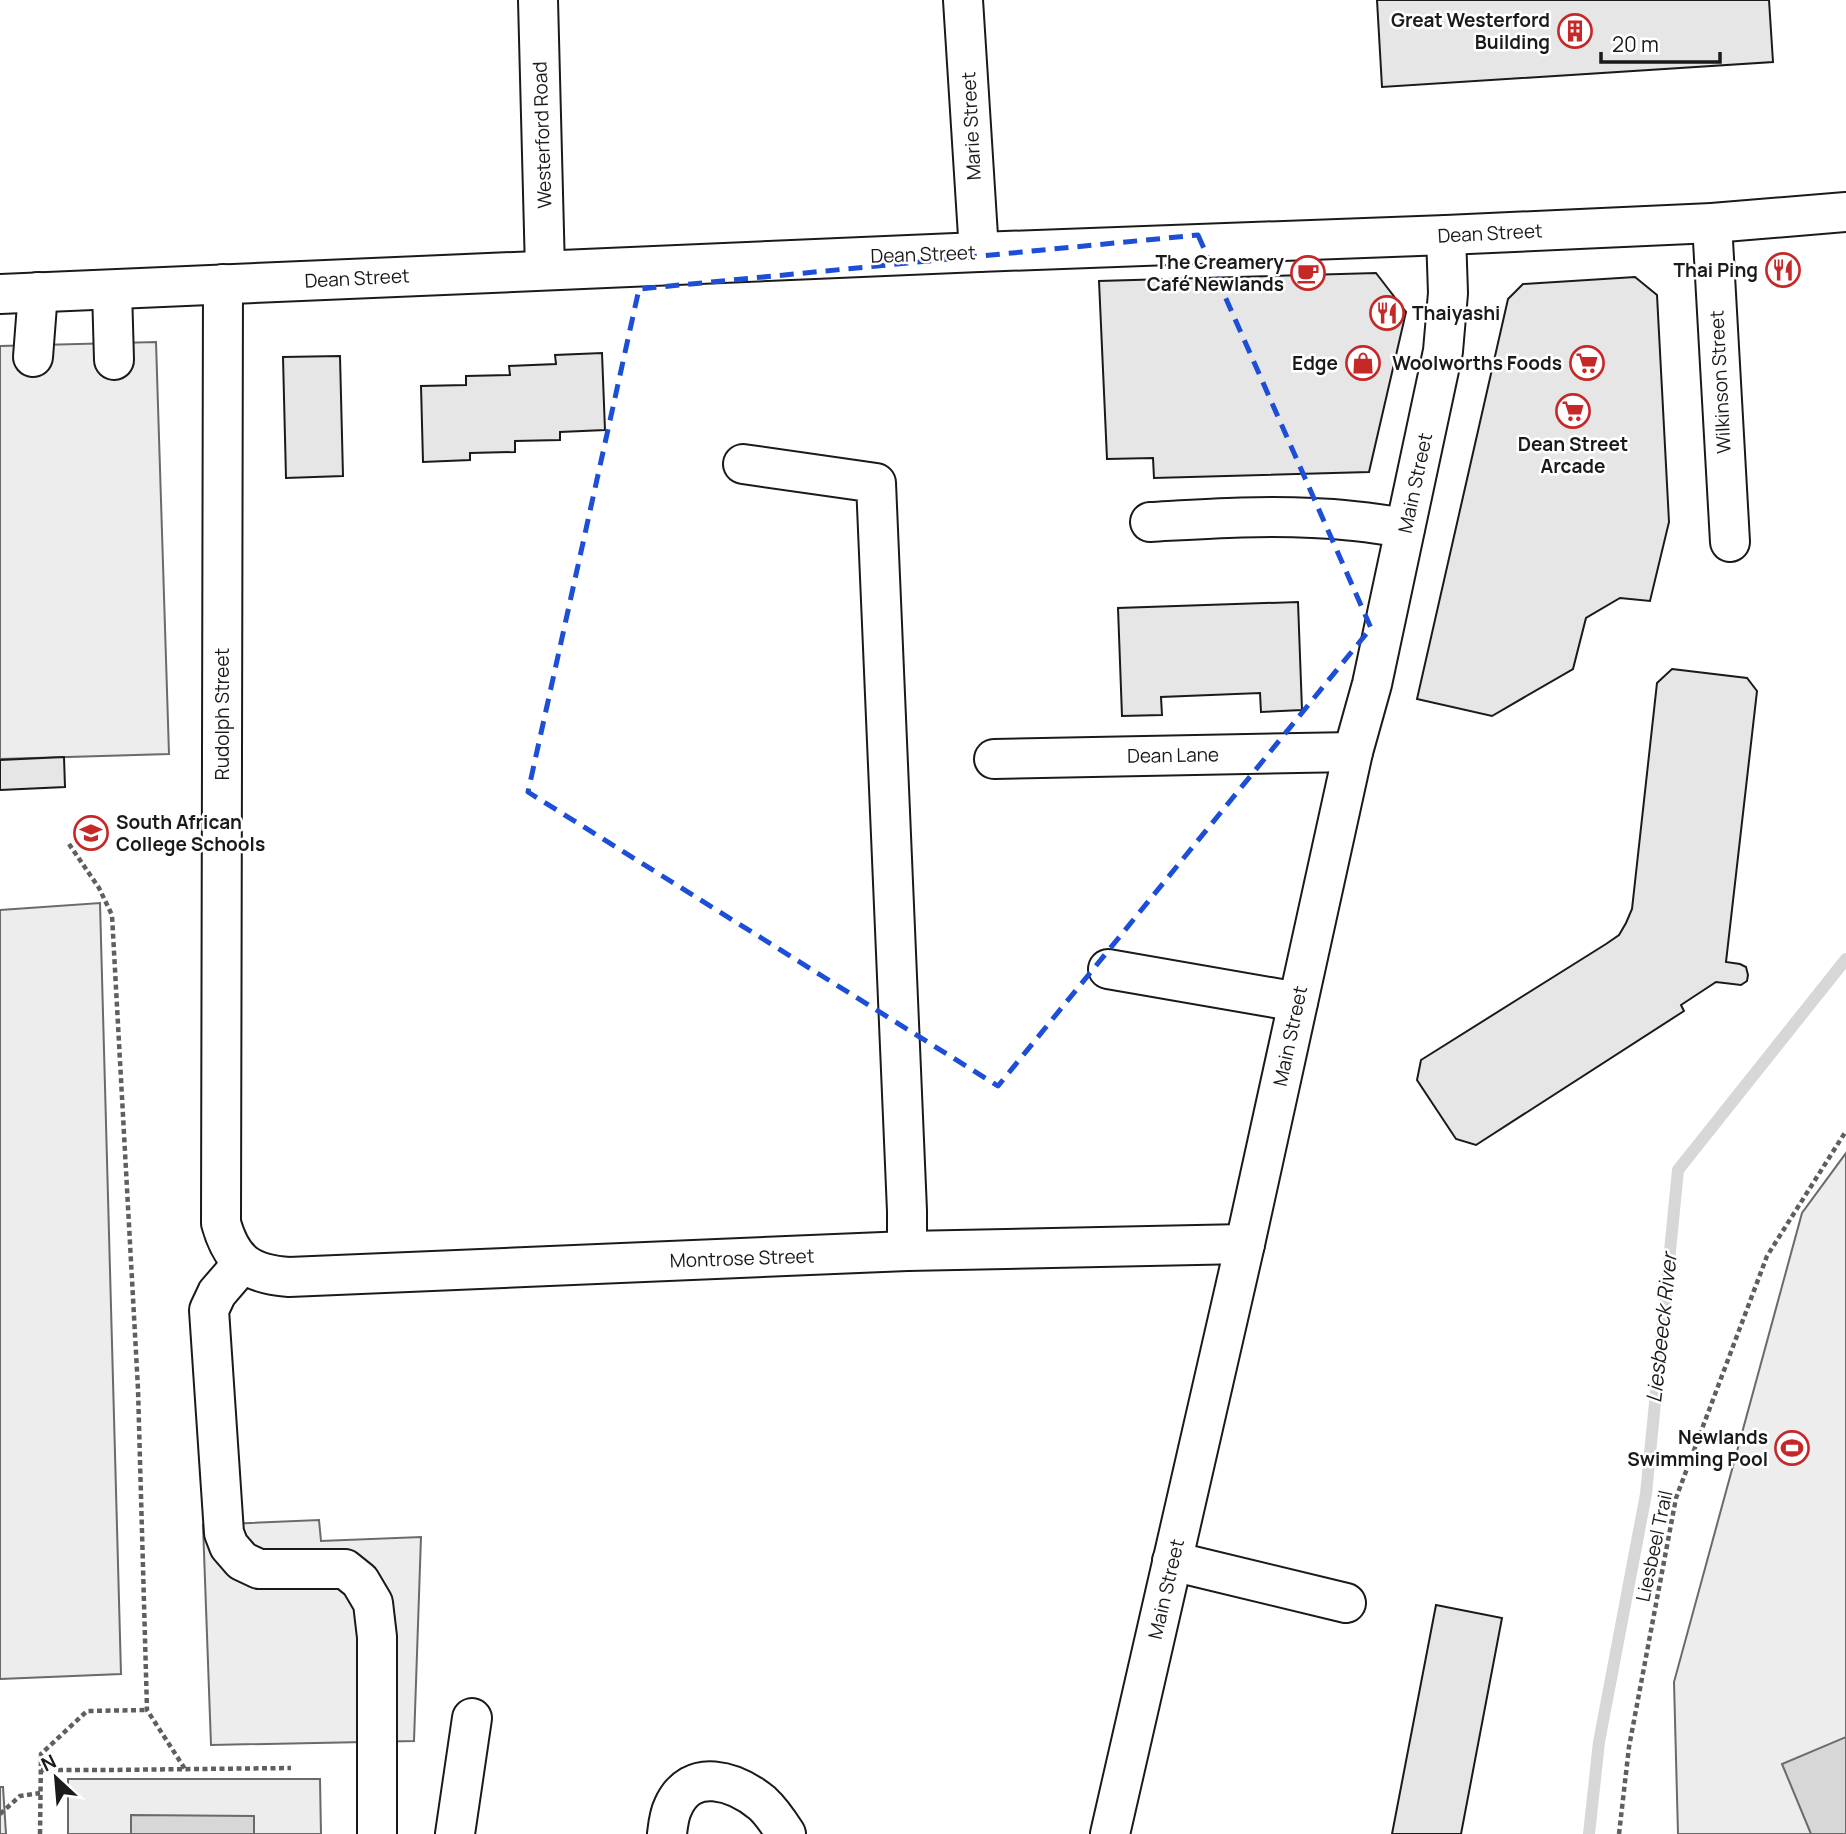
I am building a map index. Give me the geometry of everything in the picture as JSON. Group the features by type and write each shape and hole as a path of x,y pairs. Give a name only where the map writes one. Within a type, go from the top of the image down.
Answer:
{"street":[{"name":"Westerford Road","path":"538,0 545,270"},
{"name":"Marie Street","path":"963,0 979,252"},
{"name":"Dean Street","path":"0,294 1446,235 1712,223 1846,212"},
{"name":"Wilkinson Street","path":"1712,223 1730,542"},
{"name":"Main Street","path":"1110,1834 1245,1244 1353,752 1372,684 1443,351 1448,293 1446,235"},
{"name":"Rudolph Street","path":"223,284 221,1223 230,1248 242,1264"},
{"path":"112,290 114,360"},
{"path":"33,357 38,292"},
{"path":"743,464 876,483 907,1251"},
{"path":"1150,522 1312,517 1405,527"},
{"name":"Dean Lane","path":"993,759 1353,752"},
{"path":"1108,970 1298,1002"},
{"name":"Montrose Street","path":"242,1264 269,1276 289,1277 907,1251 1245,1244"},
{"path":"242,1264 217,1293 209,1310 224,1533 229,1546 242,1561 259,1569 345,1569 360,1581 373,1603 377,1637 377,1834"},
{"path":"1172,1561 1346,1603"},
{"path":"455,1834 472,1718"},
{"path":"667,1834 673,1807 684,1790 702,1781 721,1781 742,1789 763,1804 786,1834"}],"path":[{"path":"69,844 99,888 112,915 138,1389 147,1710 185,1769"},
{"name":"Liesbeel Trail","path":"1619,1834 1629,1747 1676,1498 1767,1256 1846,1131"},
{"path":"40,1834 41,1754 87,1711 147,1710"},
{"path":"41,1770 292,1768"},
{"path":"0,1814 20,1796 40,1793"}],"highlighted area":[{"path":"1198,235 1371,628 998,1086 528,792 639,289"}],"shaded area":[{"path":"156,342 169,754 0,759 0,346"},
{"path":"100,903 121,1674 0,1679 0,910"},
{"name":"Newlands Swimming Pool","path":"1846,1153 1846,1834 1678,1834 1674,1682 1802,1213"},
{"path":"319,1520 321,1541 421,1537 414,1741 211,1745 203,1525"},
{"path":"1846,1737 1846,1834 1811,1834 1782,1764"},
{"path":"68,1779 320,1779 321,1834 68,1834"},
{"path":"0,1787 3,1787 6,1834 0,1834"},
{"path":"131,1815 254,1816 254,1834 131,1834"}],"building":[{"name":"Great Westerford Building","path":"1377,0 1769,0 1773,62 1382,87"},
{"path":"1376,273 1406,312 1369,472 1154,478 1153,458 1107,459 1099,281"},
{"name":"Dean Street Arcade","path":"1635,277 1657,295 1669,522 1650,601 1620,598 1586,618 1573,669 1492,716 1417,699 1508,299 1523,284"},
{"path":"602,353 605,430 560,432 560,440 515,441 515,452 470,453 470,460 423,462 421,386 466,385 466,376 510,375 509,366 556,364 555,355"},
{"path":"340,356 343,476 286,478 283,357"},
{"path":"1298,602 1302,710 1261,712 1260,693 1161,697 1162,715 1122,716 1118,608"},
{"path":"1672,669 1747,678 1757,691 1726,962 1746,967 1747,981 1741,985 1716,982 1681,1005 1684,1011 1476,1145 1456,1139 1417,1080 1421,1060 1619,935 1632,909 1657,683"},
{"path":"64,757 65,787 0,790 0,760"},
{"path":"1436,1605 1502,1618 1461,1834 1392,1834"}],"waterway":[{"name":"Liesbeeck River","path":"1589,1834 1599,1742 1646,1494 1678,1170 1846,959"}],"place":[{"name":"Great Westerford Building","path":"1575,31"},
{"name":"Thai Ping","path":"1783,270"},
{"name":"The Creamery Café Newlands","path":"1308,273"},
{"name":"Thaiyashi","path":"1387,313"},
{"name":"Edge","path":"1363,363"},
{"name":"Woolworths Foods","path":"1587,363"},
{"name":"Dean Street Arcade","path":"1573,411"},
{"name":"South African College Schools","path":"91,833"},
{"name":"Newlands Swimming Pool","path":"1792,1448"}]}
